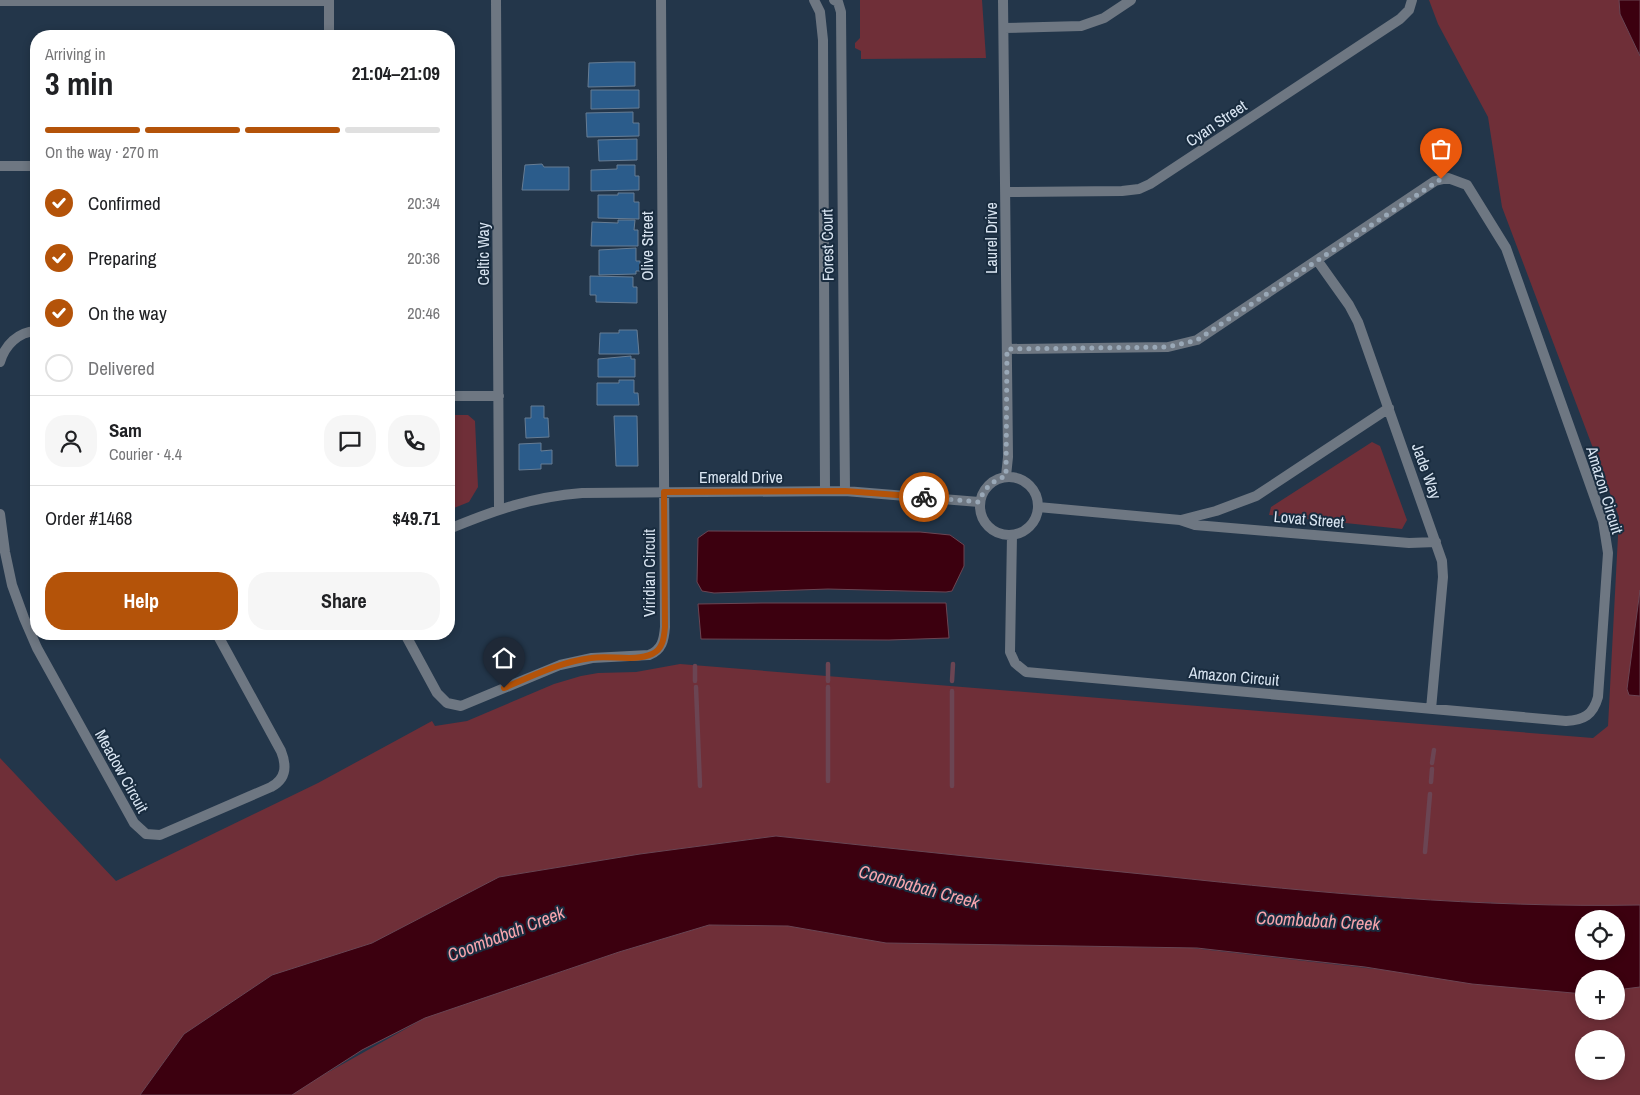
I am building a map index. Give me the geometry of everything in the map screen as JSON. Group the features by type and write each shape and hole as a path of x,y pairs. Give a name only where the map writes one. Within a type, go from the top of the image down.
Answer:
{"street":[{"path":"0,1 329,0 329,30"},
{"name":"Celtic Way","path":"496,0 500,396 499,508"},
{"name":"Olive Street","path":"660,0 664,492"},
{"name":"Forest Court","path":"814,0 820,12 823,40 825,491"},
{"name":"Forest Court","path":"834,0 838,2 841,12 845,491"},
{"name":"Laurel Drive","path":"1003,0 1007,349 1006,476"},
{"path":"1004,28 1081,26 1104,18 1131,0"},
{"name":"Cyan Street","path":"1006,192 1122,191 1139,189 1150,184 1400,19 1409,10 1412,0"},
{"path":"0,166 30,166"},
{"name":"Amazon Circuit","path":"1007,349 1168,347 1182,345 1207,334 1435,181 1448,178 1467,185 1506,248 1603,521 1608,553 1605,614 1598,697 1595,708 1587,717 1566,721 1026,672 1015,663 1010,652 1012,535"},
{"name":"Jade Way","path":"1318,260 1354,314 1442,561 1443,577 1431,708"},
{"path":"0,362 7,346 15,338 30,333"},
{"path":"455,396 500,396"},
{"name":"Lovat Street","path":"1180,520 1216,511 1256,496 1388,408"},
{"path":"1006,476 1015,477 1028,484 1037,496 1038,507 1036,517 1030,526 1022,532 1012,535 1002,534 990,529 984,521 979,502 985,488 992,481 1006,476"},
{"name":"Emerald Drive","path":"455,526 499,508 556,495 664,492 845,491 979,502"},
{"name":"Viridian Circuit","path":"408,640 437,693 442,699 454,705 467,704 560,665 592,658 641,656 655,653 662,644 665,627 664,492"},
{"name":"Lovat Street","path":"1038,507 1180,520 1195,525 1409,543 1436,542"},
{"name":"Meadow Circuit","path":"0,514 4,552 12,585 30,630"},
{"name":"Meadow Circuit","path":"34,640 134,823 146,834 160,835 271,787 280,781 285,771 281,751 220,640"}],"shaded area":[{"path":"860,0 982,0 986,58 861,59 861,51 855,48 855,43 860,38"},
{"path":"1429,0 1619,0 1620,14 1640,56 1640,905 1567,906 1430,900 1270,888 776,836 640,854 499,877 372,943 272,975 184,1034 140,1095 0,1095 0,758 116,881 318,783 432,721 435,726 467,721 554,684 581,676 598,673 636,672 680,664 1593,738 1608,726 1619,517 1502,207 1488,117 1438,24"},
{"path":"455,415 468,415 475,421 478,487 469,502 455,508"},
{"path":"1372,442 1380,446 1407,520 1402,529 1269,515 1271,507"},
{"path":"709,925 788,926 887,943 1192,948 1575,992 1575,1020 1625,1020 1625,988 1640,985 1640,1095 292,1095 300,1088 425,1018 619,952"}],"water":[{"path":"1619,0 1640,0 1640,56 1620,14"},
{"path":"708,531 920,532 950,535 964,545 964,566 952,591 946,592 828,589 714,593 702,591 697,582 698,538"},
{"path":"1640,590 1640,696 1629,695 1627,689"},
{"path":"946,603 949,638 889,640 701,639 698,604"},
{"name":"Coombabah Creek","path":"776,836 1222,882 1401,898 1520,904 1640,905 1640,987 1625,989 1625,970 1575,970 1575,993 1472,984 1365,967 1197,948 886,943 788,926 709,925 619,952 425,1018 362,1050 292,1095 140,1095 184,1034 272,975 372,943 499,877 640,854"}],"building":[{"path":"635,62 635,86 588,87 589,63"},
{"path":"591,90 639,90 639,108 591,109"},
{"path":"633,112 633,123 639,123 639,136 587,137 586,113"},
{"path":"637,139 637,160 599,161 598,140"},
{"path":"542,164 544,167 569,167 569,190 522,190 525,165"},
{"path":"617,165 635,165 635,176 639,176 639,190 591,191 591,170 617,169"},
{"path":"618,193 634,193 634,202 639,202 639,219 598,218 598,195 618,195"},
{"path":"618,220 635,220 634,230 638,230 638,246 591,246 592,222 618,223"},
{"path":"636,248 636,261 640,261 640,271 636,271 636,274 599,275 599,250"},
{"path":"590,276 633,277 633,287 637,287 637,303 596,302 596,295 590,295"},
{"path":"619,330 637,330 639,354 599,354 600,333 619,333"},
{"path":"631,356 631,359 635,359 635,377 598,377 598,359"},
{"path":"619,380 634,380 634,393 638,393 639,405 597,405 597,383 619,383"},
{"path":"531,406 544,406 544,418 548,418 549,437 526,438 525,418 531,418"},
{"path":"614,416 637,416 638,466 616,466"},
{"path":"541,443 541,451 552,450 552,464 541,464 541,469 519,470 519,444"}],"waterway":[{"path":"828,664 828,681"},
{"path":"952,681 953,664"},
{"path":"695,666 695,681"},
{"path":"696,687 700,786"},
{"path":"828,687 828,781"},
{"path":"952,691 952,786"},
{"path":"1432,763 1434,750"},
{"path":"1431,782 1432,769"},
{"path":"1425,852 1430,794"}],"way so far":[{"path":"924,497 979,502 985,488 992,481 1006,476 1008,457 1007,349 1168,347 1197,340 1435,181 1441,179"}],"route":[{"path":"504,688 560,665 581,660 617,656 641,656 655,653 662,644 665,627 664,492 845,491 924,497"}]}
